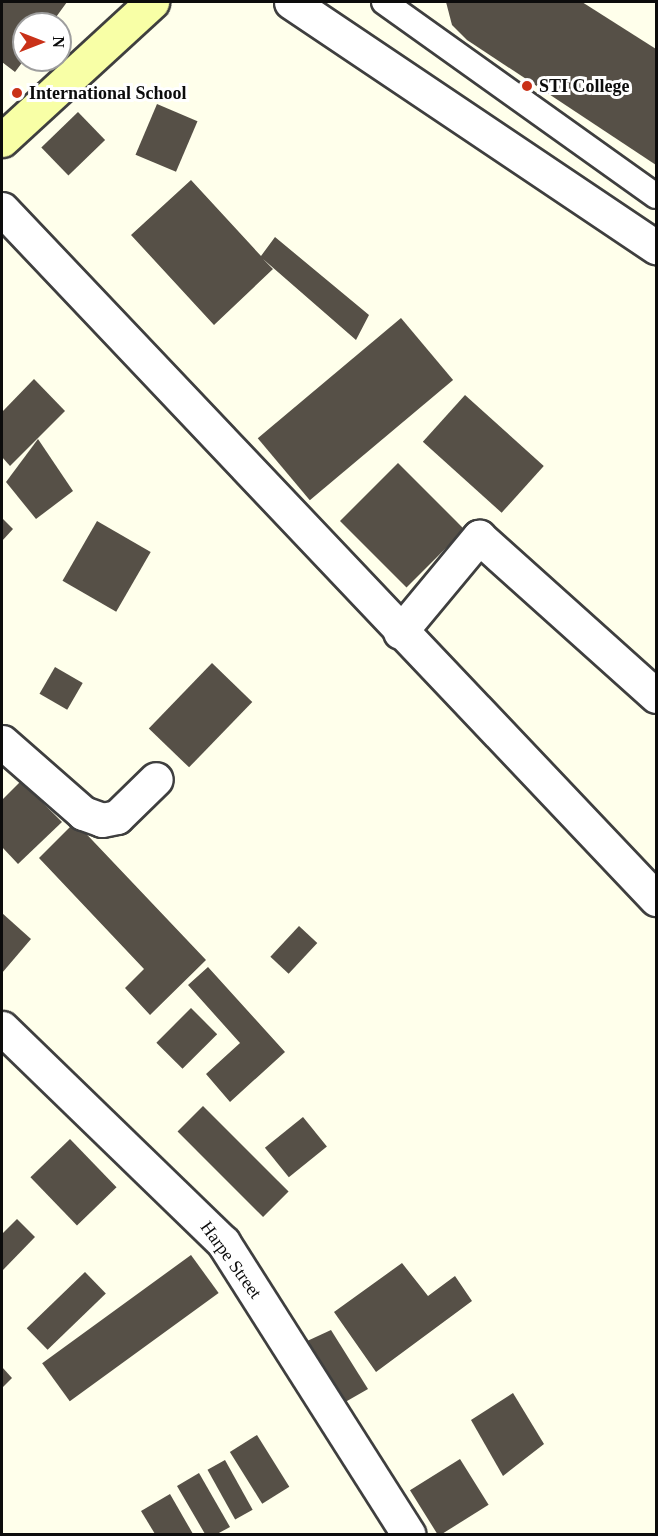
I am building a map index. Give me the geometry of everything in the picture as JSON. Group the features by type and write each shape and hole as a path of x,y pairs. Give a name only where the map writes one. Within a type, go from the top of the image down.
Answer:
{"street":[{"path":"2,140 152,2"},
{"path":"291,2 657,247"},
{"path":"2,209 400,632 657,899"},
{"path":"400,632 479,537 657,696"},
{"path":"2,742 83,813 102,819 117,817 156,779"},
{"name":"Harpe Street","path":"2,1028 223,1242 408,1534"}],"lane":[{"path":"384,2 657,196"}],"building":[{"path":"2,2 67,2 60,12 12,12 12,70 2,62"},
{"path":"446,2 582,2 656,49 656,165 467,40 452,25"},
{"path":"157,104 198,121 176,172 136,155"},
{"path":"78,112 105,140 68,175 41,147"},
{"path":"191,180 261,256 275,237 369,315 356,340 263,259 273,269 214,325 131,235"},
{"path":"401,318 453,380 310,500 258,438"},
{"path":"34,379 65,411 10,466 2,457 2,412"},
{"path":"465,395 544,466 502,513 423,442"},
{"path":"38,439 73,491 36,519 6,482"},
{"path":"398,463 464,529 406,587 340,521"},
{"path":"2,518 13,529 2,541"},
{"path":"97,521 151,552 116,612 62,581"},
{"path":"212,663 252,702 189,767 149,728"},
{"path":"55,667 83,683 67,710 40,694"},
{"path":"21,781 62,822 18,864 2,847 2,800"},
{"path":"75,822 206,960 150,1015 125,988 144,969 39,858"},
{"path":"2,913 31,939 2,973"},
{"path":"299,926 317,943 289,974 270,957"},
{"path":"208,967 285,1052 230,1102 206,1074 240,1043 188,985"},
{"path":"191,1008 217,1034 183,1069 156,1043"},
{"path":"203,1106 289,1192 263,1217 178,1131"},
{"path":"303,1117 327,1147 289,1177 265,1148"},
{"path":"70,1139 117,1187 77,1225 30,1177"},
{"path":"17,1219 35,1237 2,1271 2,1234"},
{"path":"191,1255 219,1293 70,1401 42,1363"},
{"path":"402,1263 428,1296 455,1276 472,1301 376,1372 334,1312"},
{"path":"85,1272 106,1294 48,1350 27,1328"},
{"path":"331,1330 368,1389 340,1405 305,1342"},
{"path":"2,1367 12,1378 2,1388"},
{"path":"513,1393 544,1444 503,1476 471,1420"},
{"path":"257,1435 289,1487 262,1504 230,1452"},
{"path":"460,1459 489,1505 442,1534 437,1534 410,1490"},
{"path":"225,1460 253,1510 235,1520 208,1470"},
{"path":"199,1473 230,1527 217,1534 205,1534 177,1486"},
{"path":"170,1494 193,1534 155,1534 141,1511"}],"place":[{"name":"STI College","path":"527,86"},
{"name":"International School","path":"17,93"}]}
